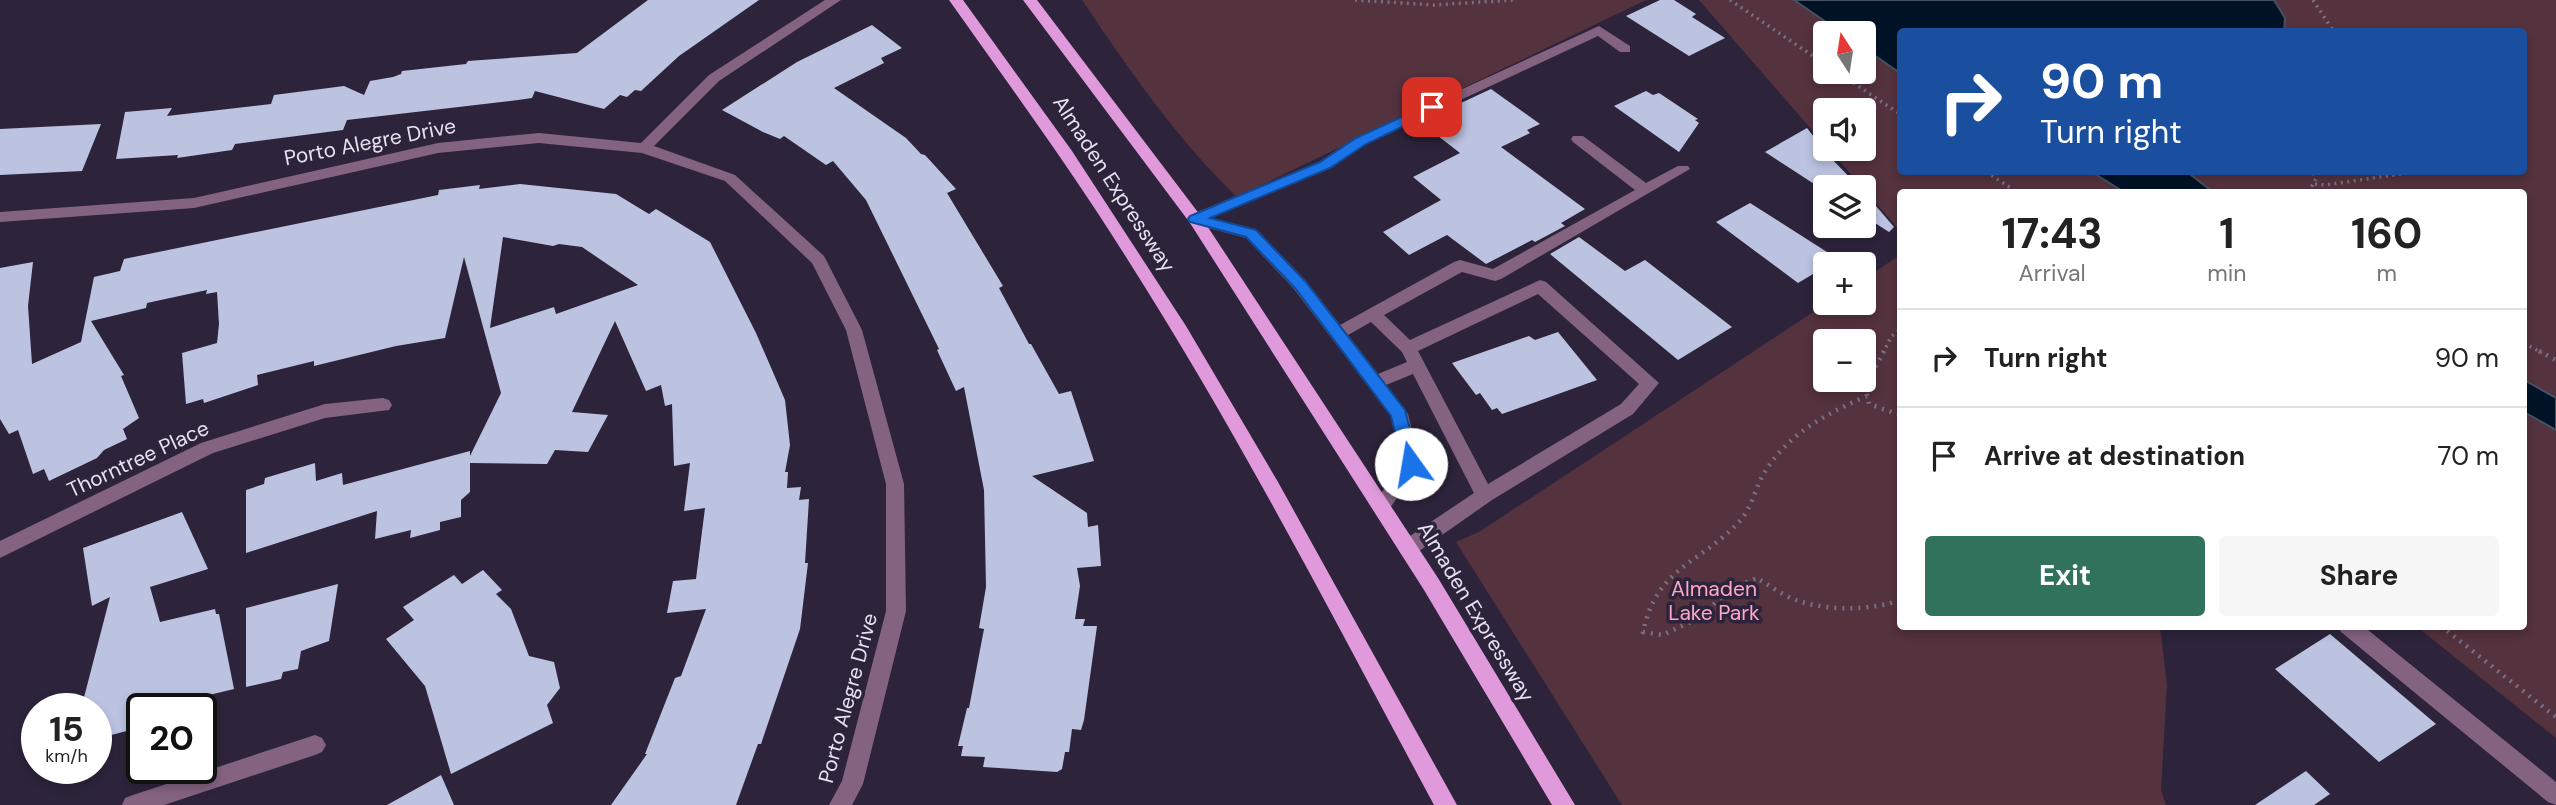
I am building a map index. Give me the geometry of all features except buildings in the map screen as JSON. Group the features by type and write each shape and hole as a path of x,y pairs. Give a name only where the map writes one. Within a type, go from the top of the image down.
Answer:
{"main road":[{"name":"Almaden Expressway","path":"956,0 1083,178 1164,306 1282,508 1446,805"},
{"name":"Almaden Expressway","path":"1030,0 1195,219 1408,548 1564,805"}],"street":[{"path":"644,148 714,78 834,0"},
{"path":"1195,219 1325,165 1361,141 1599,30 1625,49"},
{"name":"Porto Alegre Drive","path":"0,217 194,203 438,148 539,138 644,148 730,178 818,260 854,330 895,484 896,611 852,784 840,805"},
{"path":"1578,139 1645,190"},
{"path":"1337,334 1460,266 1495,275 1683,169"},
{"path":"1195,219 1251,234 1300,285 1399,414 1411,464 1381,506"},
{"path":"1374,383 1413,357 1539,286 1650,383 1628,409 1485,495 1408,548"},
{"path":"1373,314 1413,357 1485,495"},
{"name":"Thorntree Place","path":"0,550 207,448 325,411 383,405"},
{"path":"2352,630 2556,795"},
{"path":"133,805 315,745"}],"path":[{"path":"1355,0 1387,5 1469,5 1514,0"},
{"path":"1730,0 1813,56"},
{"path":"2313,0 2331,28"},
{"path":"1855,84 1897,112"},
{"path":"1991,175 2012,189"},
{"path":"2311,189 2315,184 2314,175"},
{"path":"2315,184 2325,185 2394,175"},
{"path":"1897,332 1873,368 1865,387 1869,404 1897,414"},
{"path":"2527,345 2556,360"},
{"path":"1867,396 1829,411 1797,431 1771,461 1740,521 1659,586 1646,613 1643,632 1662,635 1700,618 1728,590 1757,578 1796,600 1851,607 1891,606 1897,602"},
{"path":"2446,630 2556,717"}],"green space":[{"path":"1082,0 1646,0 1237,197 1174,127"},
{"path":"1699,0 2556,0 2556,738 2421,630 2527,630 2527,189 1897,189 1897,228 1876,203 1876,175 1852,175 1839,161 1876,161 1876,98 1813,98 1813,131"},
{"name":"Almaden Lake Park","path":"1897,257 1897,630 2160,630 2167,685 2161,790 2166,805 1622,805 1456,542 1479,532 1813,312 1813,315 1876,315 1876,271"}],"water":[{"path":"1794,0 2274,0 2285,18 2284,28 1897,28 1897,71 1876,56 1876,21 1825,21"},
{"path":"2097,175 2191,175 2209,189 2119,189"},
{"path":"2527,382 2556,398 2556,430 2527,414"}],"route":[{"path":"1411,464 1399,414 1300,285 1251,234 1195,219 1325,165 1361,141 1432,107"}]}
